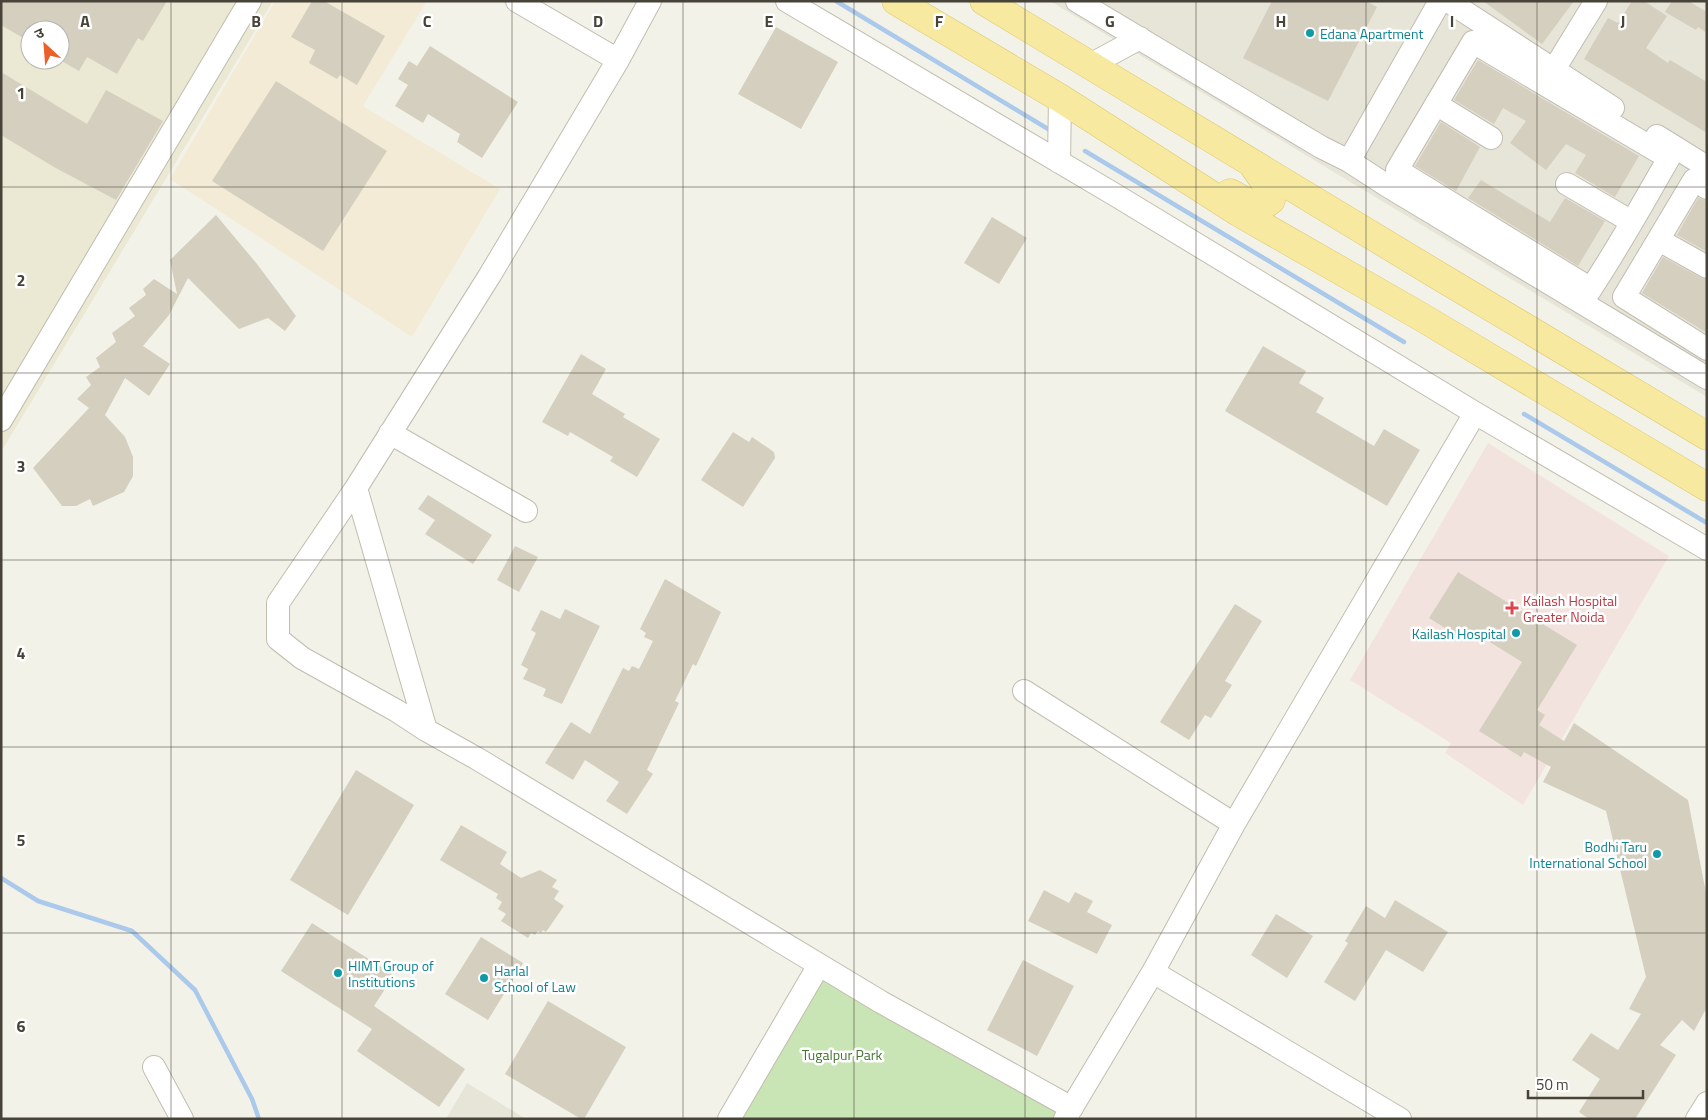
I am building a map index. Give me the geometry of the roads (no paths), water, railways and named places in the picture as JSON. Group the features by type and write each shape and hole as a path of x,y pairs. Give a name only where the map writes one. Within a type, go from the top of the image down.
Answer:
{"main road":[{"path":"896,1 1060,98 1238,212 1409,310 1707,487"},
{"path":"984,1 1253,165 1707,436"},
{"path":"1200,188 1217,187 1256,206 1267,204 1271,200 1272,192 1253,165"}],"street":[{"path":"1,420 250,1"},
{"path":"517,1 618,60"},
{"path":"650,1 618,60 490,276 356,488 278,603 278,639 302,658 398,711 426,730 476,758 1068,1113 1153,972 1234,824 1475,413"},
{"path":"787,1 1059,162 1475,413 1707,549"},
{"path":"1077,1 1321,147 1349,161 1391,177 1586,295 1707,378"},
{"path":"1349,161 1440,1"},
{"path":"1448,1 1553,71 1707,167"},
{"path":"1553,71 1596,1"},
{"path":"1090,65 1140,38"},
{"path":"1391,177 1473,42 1669,158 1607,265 1586,295"},
{"path":"1059,162 1060,98"},
{"path":"1436,104 1491,138"},
{"path":"1707,188 1694,180 1624,297 1707,348"},
{"path":"1567,184 1632,222"},
{"path":"1659,240 1707,267"},
{"path":"390,433 526,511"},
{"path":"356,488 426,730"},
{"path":"1024,691 1234,824"},
{"path":"729,1119 820,965"},
{"path":"1153,972 1400,1119"},
{"path":"154,1067 182,1119"},
{"path":"1697,1119 1707,1103"}],"waterway":[{"path":"836,1 1053,132"},
{"path":"1085,151 1404,342"},
{"path":"1524,414 1707,523"},
{"path":"1,878 38,901 132,931 195,990 252,1099 259,1119"}],"place":[{"name":"Edana Apartment","path":"1310,33"},
{"name":"Kailash Hospital Greater Noida","path":"1512,608"},
{"name":"Kailash Hospital","path":"1516,633"},
{"name":"Bodhi Taru International School","path":"1657,854"},
{"name":"HIMT Group of Institutions","path":"338,973"},
{"name":"Harlal School of Law","path":"484,978"}],"park label":[{"name":"Tugalpur Park","path":"842,1054"}]}
